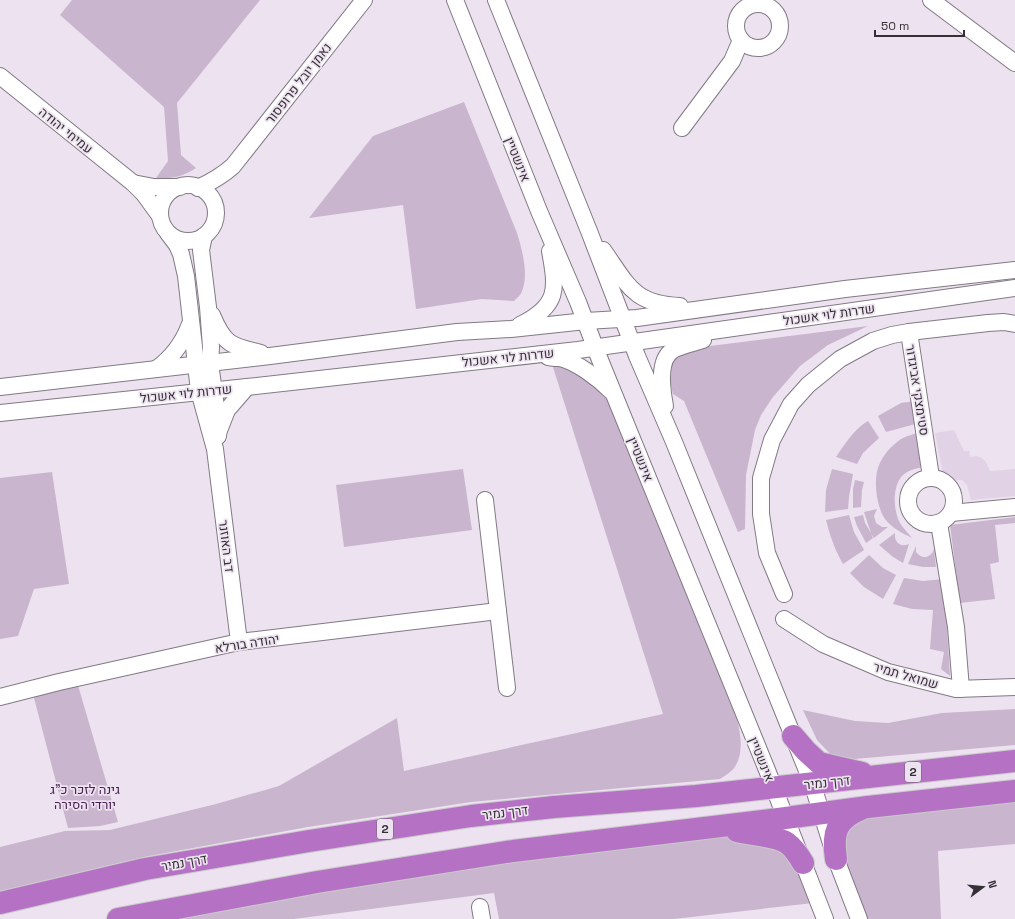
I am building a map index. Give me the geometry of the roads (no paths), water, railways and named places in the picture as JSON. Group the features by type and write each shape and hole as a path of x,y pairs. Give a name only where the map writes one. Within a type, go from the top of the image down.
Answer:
{"highway":[{"path":"794,736 806,751 819,763 875,776"},
{"name":"דרך נמיר","path":"0,903 145,869 309,841 471,816 554,807 696,796 1015,761"},
{"name":"2","path":"118,919 317,882 505,852 868,807 1015,791"},
{"path":"836,858 834,840 837,828 846,817 868,807"},
{"path":"711,827 765,836 786,842 793,848 803,863"}],"street":[{"name":"נאמן יובל פרופסור","path":"198,188 210,183 226,173 233,166 364,0"},
{"name":"אינשטיין","path":"455,0 539,211 586,321 595,347 774,788 825,919"},
{"path":"496,0 590,231 632,342 794,736 812,783 836,858 859,919"},
{"path":"931,0 1015,63"},
{"path":"750,5 773,5 779,22 777,36 766,46 758,48 746,44 737,34 736,20 739,14 750,5"},
{"path":"682,128 746,44"},
{"name":"עמיחי יהודה","path":"0,76 133,183 144,194 160,216"},
{"name":"נאמן יובל פרופסור","path":"215,209 221,191 233,166"},
{"name":"עמיחי יהודה","path":"133,183 154,187 180,186"},
{"path":"168,233 174,238 182,241 197,240 204,236 209,231 215,217 215,209 209,196 198,188 180,186 167,194 160,208 160,216 164,228 177,245 183,265 190,322 203,363"},
{"path":"511,329 537,316 545,309 552,299 554,282 550,251 539,211"},
{"path":"590,231 631,290 640,297 652,302 670,305 714,306"},
{"path":"203,363 211,346 201,250 204,236"},
{"name":"שדרות לוי אשכול","path":"0,387 270,356 457,332 511,329 586,321 623,319 845,289 1015,270"},
{"name":"שדרות לוי אשכול","path":"0,413 247,387 595,347 1015,288"},
{"path":"208,307 221,334 230,343 238,347 270,356"},
{"path":"156,369 166,362 180,346 186,336 190,322"},
{"path":"909,332 988,323 1004,322 1015,324"},
{"path":"674,442 661,388 662,374 667,356 676,348 757,325"},
{"name":"סטימצקי אביגדור","path":"784,594 767,553 761,514 761,478 772,440 791,404 808,385 840,359 873,341 892,335 909,332 931,477"},
{"path":"526,355 560,358 566,360 604,384 616,398"},
{"name":"דב האוזנר","path":"203,363 239,642"},
{"path":"219,430 227,410 247,387"},
{"name":"דב האוזנר","path":"206,391 219,430 215,450"},
{"path":"961,688 945,518 954,503 952,490 943,481 931,477 923,478 917,482 908,494 909,508 912,515 917,520 931,524 945,518 1015,507"},
{"path":"485,500 507,688"},
{"name":"יהודה בורלא","path":"0,697 59,682 239,642 498,611"},
{"name":"שמואל תמיר","path":"784,619 823,644 888,672 956,689 1015,687"}],"park label":[{"name":"גינה לזכר כ\"ג יורדי הסירה","path":"85,796"}]}
